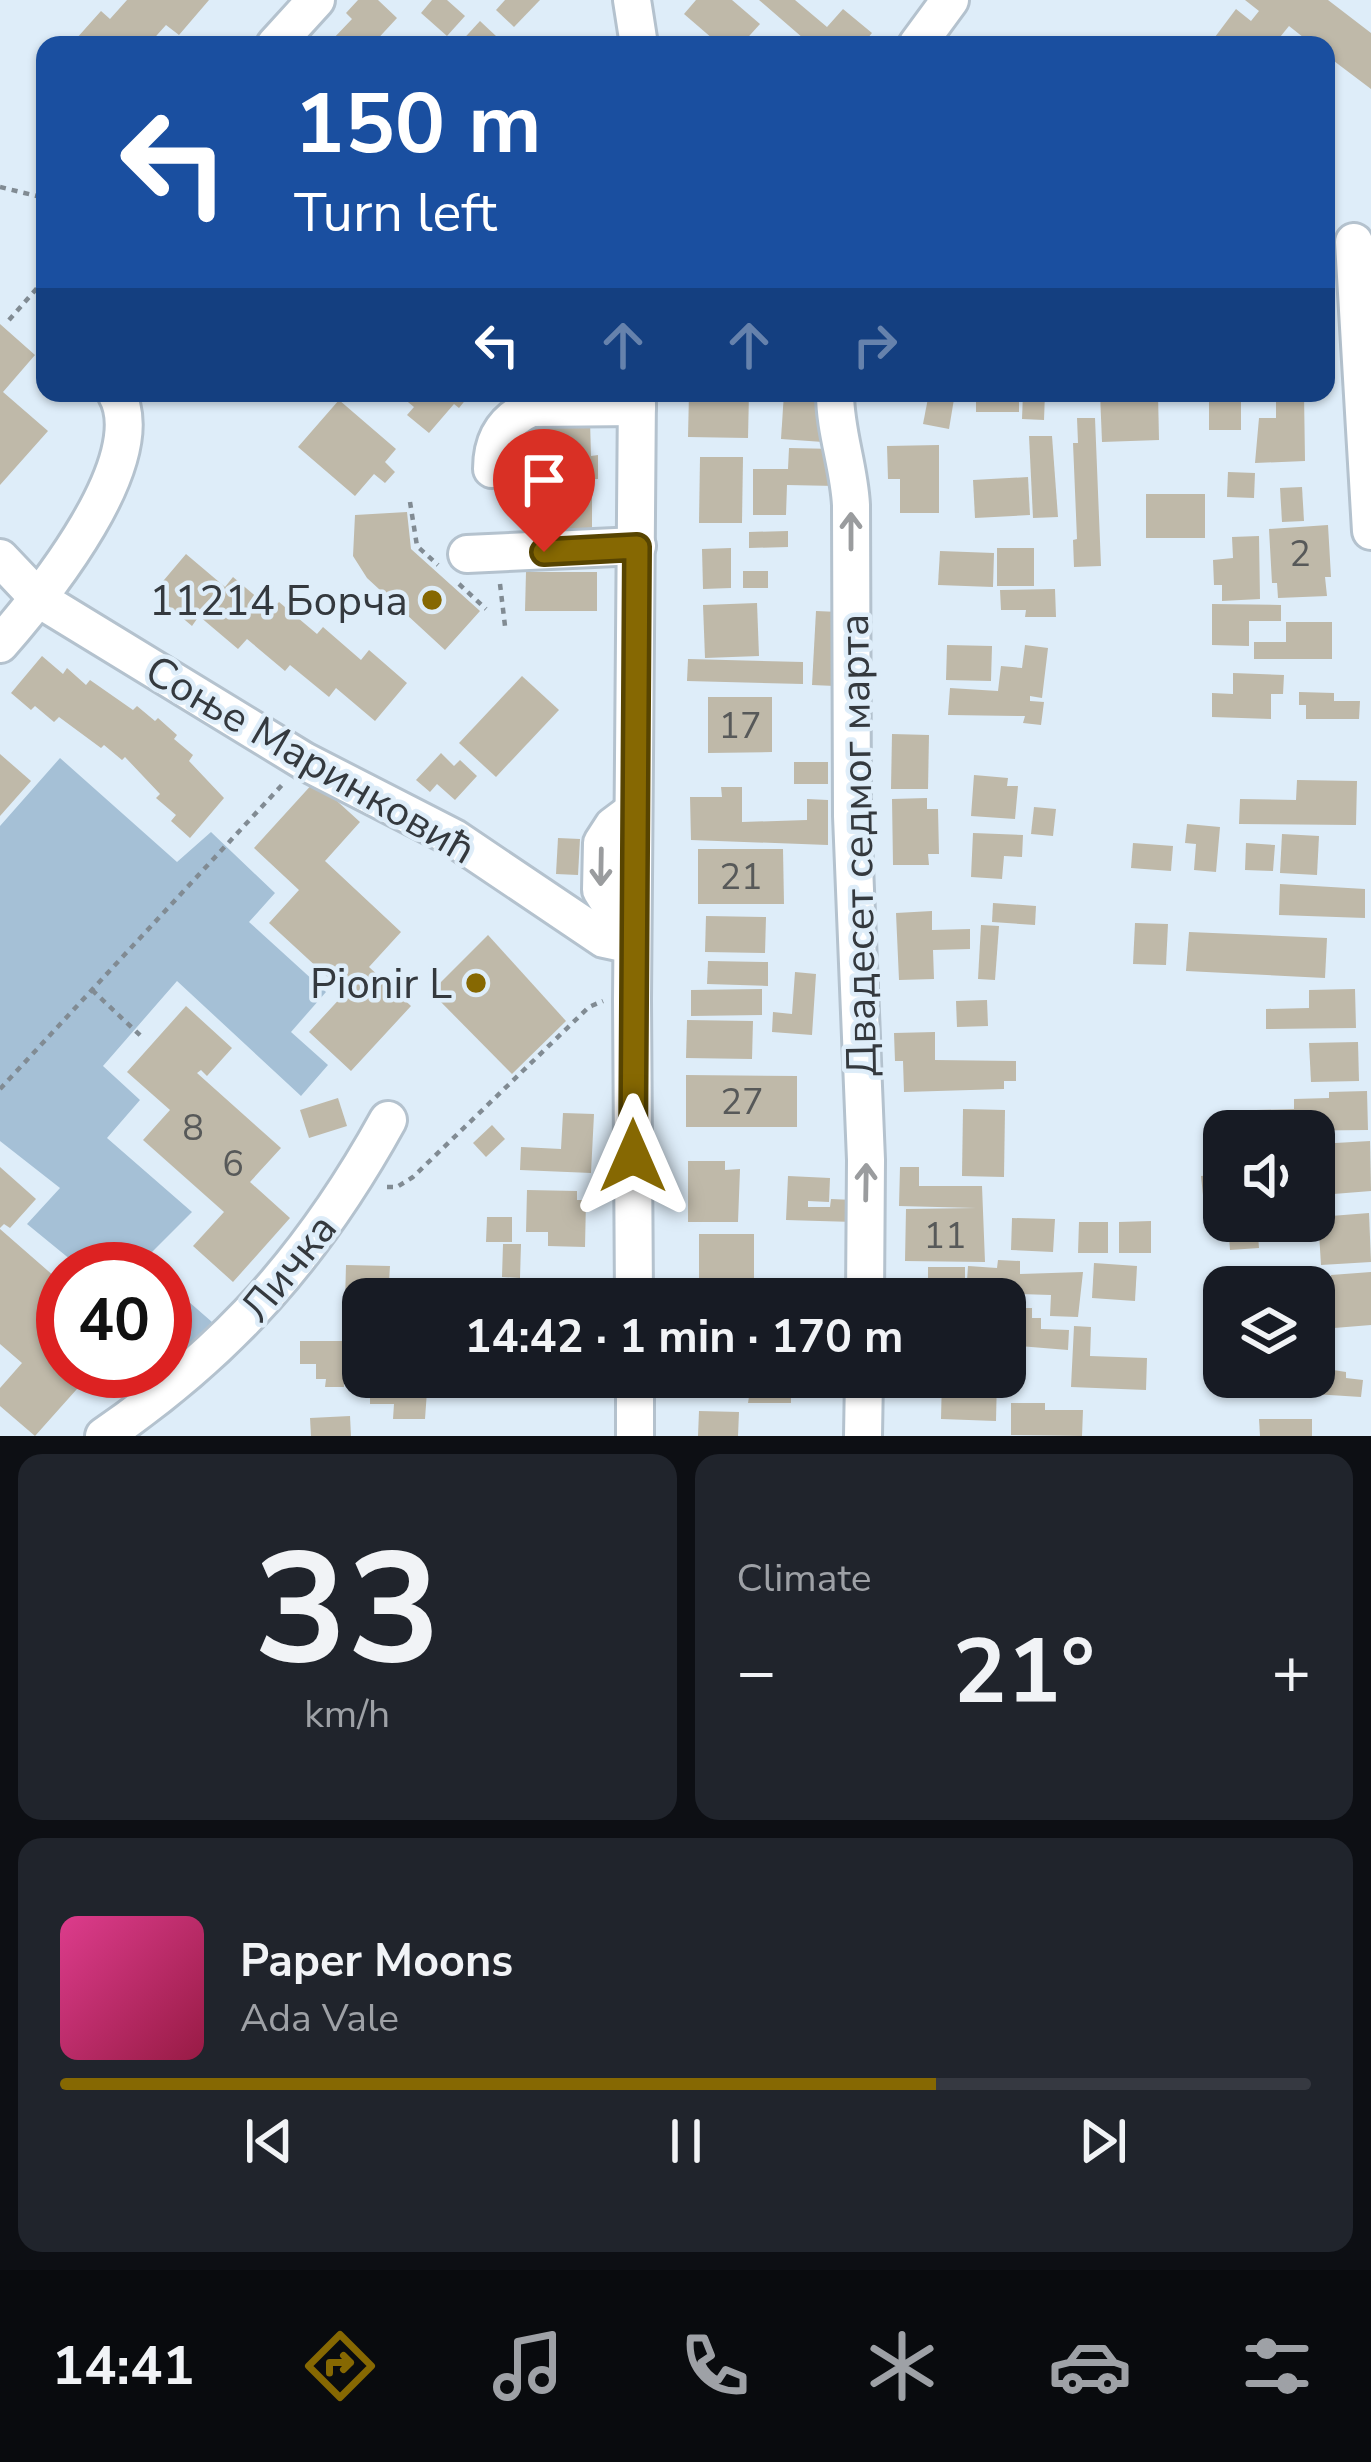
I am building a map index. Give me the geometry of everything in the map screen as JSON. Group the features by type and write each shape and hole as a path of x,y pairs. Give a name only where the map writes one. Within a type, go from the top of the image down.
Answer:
{"street":[{"path":"283,36 316,0"},
{"path":"632,0 638,36"},
{"path":"924,36 950,0"},
{"path":"1350,242 1371,531"},
{"path":"0,644 39,599 105,494 120,458 118,402"},
{"path":"492,470 498,436 518,414 531,408 610,402"},
{"path":"634,1278 637,402"},
{"name":"Двадесет седмог марта","path":"836,402 836,431 849,477 851,505 852,816 866,1160 865,1278"},
{"path":"482,554 637,547"},
{"name":"Соње Маринковић","path":"0,558 39,599 304,761 465,845 604,939 632,934"},
{"name":"Личка","path":"104,1436 168,1390 277,1288 351,1187 388,1120"},
{"path":"634,1398 635,1436"},
{"path":"863,1436 864,1398"}],"path":[{"path":"0,187 36,196"},
{"path":"10,320 36,290"},
{"path":"482,554 505,626"},
{"path":"0,1089 304,761"},
{"path":"92,991 143,1038"},
{"path":"351,1187 398,1187 413,1178 589,1007 608,999 632,1000"}],"shaded area":[{"path":"60,758 177,862 211,832 275,893 249,922 326,992 291,1032 328,1065 301,1096 177,981 103,1066 140,1100 107,1138 192,1212 162,1242 49,1242 27,1224 60,1188 0,1141 0,826"},
{"path":"192,1305 212,1322 192,1343"}],"building":[{"path":"127,0 209,0 179,35 166,25 156,36 79,36 101,11 110,19"},
{"path":"358,0 378,0 397,18 380,36 336,36 352,19 346,13"},
{"path":"432,0 447,0 465,16 447,36 421,13"},
{"path":"505,0 540,0 514,27 496,10"},
{"path":"696,0 732,0 760,24 749,36 710,36 684,14"},
{"path":"759,0 795,0 827,27 843,9 872,33 870,36 801,36"},
{"path":"1245,0 1328,0 1371,33 1371,89 1335,62 1335,36 1302,36 1289,26 1281,36 1216,36 1236,9 1251,21 1259,11"},
{"path":"480,21 496,36 466,36"},
{"path":"0,324 35,355 3,392 48,431 0,485"},
{"path":"341,402 396,449 385,462 395,472 385,483 374,474 355,496 298,447"},
{"path":"408,402 464,402 459,408 454,404 429,433 407,415 414,407"},
{"path":"689,402 749,402 748,438 688,437"},
{"path":"783,402 826,402 823,442 781,439"},
{"path":"927,402 954,402 949,429 923,424"},
{"path":"976,402 1019,402 1019,412 976,412"},
{"path":"1023,402 1045,402 1044,420 1022,419"},
{"path":"1100,402 1158,402 1159,440 1102,442"},
{"path":"1209,402 1241,402 1241,430 1209,430"},
{"path":"1276,402 1304,402 1305,461 1255,463 1259,418 1276,418"},
{"path":"1077,418 1095,418 1101,566 1074,567"},
{"path":"590,420 591,456 598,455 598,479 560,480 560,471 509,474 506,434 556,421"},
{"path":"1029,436 1052,436 1058,517 1033,518"},
{"path":"939,445 939,513 900,513 900,479 888,479 887,446"},
{"path":"789,448 836,449 836,486 787,485 786,515 753,515 753,469 788,469"},
{"path":"700,457 743,457 742,523 699,523"},
{"path":"1228,472 1255,473 1254,498 1227,497"},
{"path":"1028,477 1030,515 975,518 973,480"},
{"path":"1302,487 1304,521 1282,522 1280,488"},
{"path":"521,490 592,490 592,529 521,529"},
{"path":"1146,494 1205,494 1205,538 1146,538"},
{"path":"407,512 411,549 480,611 445,650 367,578 353,556 355,515"},
{"path":"1328,525 1331,577 1325,577 1327,596 1278,598 1277,583 1272,583 1269,529"},
{"path":"788,531 788,547 749,548 749,532"},
{"path":"1259,536 1260,599 1222,601 1222,585 1214,585 1213,560 1233,558 1232,537"},
{"path":"731,548 731,588 703,589 702,549"},
{"path":"997,548 1034,548 1034,586 997,586"},
{"path":"940,551 994,553 993,587 938,585"},
{"path":"186,554 225,587 233,577 272,610 279,602 317,634 323,627 361,660 369,650 407,683 375,721 336,688 329,697 290,665 285,671 247,639 238,649 199,616 192,626 153,593"},
{"path":"743,571 768,571 768,588 743,588"},
{"path":"526,572 597,572 597,611 525,611"},
{"path":"1055,589 1056,617 1025,617 1026,610 1001,610 1000,590"},
{"path":"757,603 759,656 705,658 703,605"},
{"path":"1212,604 1281,605 1281,621 1249,621 1249,646 1212,645"},
{"path":"816,611 839,612 835,686 812,685"},
{"path":"1286,622 1332,622 1332,659 1254,659 1254,642 1286,642"},
{"path":"947,645 992,646 991,681 946,680"},
{"path":"1025,645 1048,648 1042,698 1030,696 1030,701 1044,702 1041,725 1023,723 1025,716 948,715 950,688 998,691 1001,666 1022,668"},
{"path":"42,656 63,674 67,668 86,685 90,680 133,710 137,706 155,721 158,718 177,735 174,739 193,755 189,761 224,798 190,838 171,821 176,815 156,798 160,794 125,757 122,760 104,745 101,748 59,717 54,722 35,706 31,710 11,693"},
{"path":"688,659 803,662 803,684 687,681"},
{"path":"1233,673 1284,675 1283,694 1271,694 1271,719 1212,717 1212,693 1233,694"},
{"path":"522,676 559,710 496,777 459,743"},
{"path":"1299,692 1334,693 1334,701 1360,701 1359,719 1306,719"},
{"path":"708,697 772,697 772,752 708,753"},
{"path":"892,734 929,735 928,789 891,789"},
{"path":"441,753 454,766 460,760 477,776 455,800 437,784 430,792 416,780"},
{"path":"0,754 31,781 0,816"},
{"path":"794,762 828,762 828,784 794,784"},
{"path":"974,775 1008,778 1007,786 1018,786 1015,819 971,816"},
{"path":"1297,780 1357,781 1356,825 1239,824 1240,799 1296,800"},
{"path":"315,781 360,822 325,861 401,932 369,967 411,1006 351,1071 309,1032 345,993 269,923 299,890 254,848"},
{"path":"721,787 742,787 742,822 807,820 807,799 828,800 828,845 691,840 690,797 722,797"},
{"path":"927,798 927,809 938,809 939,854 928,854 929,865 893,865 892,799"},
{"path":"1034,807 1056,809 1053,836 1031,834"},
{"path":"1187,824 1220,827 1216,872 1194,870 1196,844 1185,843"},
{"path":"973,833 1023,835 1022,857 1004,856 1002,879 971,877"},
{"path":"1282,834 1319,836 1317,875 1280,873"},
{"path":"558,838 580,839 578,875 556,874"},
{"path":"1133,843 1173,846 1171,871 1131,868"},
{"path":"1246,843 1275,845 1273,871 1245,870"},
{"path":"698,849 783,849 784,904 698,904"},
{"path":"1280,884 1365,889 1365,918 1279,915"},
{"path":"993,903 1036,906 1035,925 992,922"},
{"path":"932,911 932,930 970,929 970,949 933,950 934,979 899,980 896,913"},
{"path":"706,916 766,917 765,953 705,952"},
{"path":"1135,923 1168,924 1166,965 1133,964"},
{"path":"981,925 999,926 995,980 978,979"},
{"path":"1189,932 1327,938 1325,978 1186,971"},
{"path":"488,935 566,1021 512,1074 431,992"},
{"path":"708,961 768,962 768,986 707,984"},
{"path":"795,972 816,974 812,1035 772,1032 773,1012 792,1014"},
{"path":"762,989 762,1015 691,1016 691,990"},
{"path":"1355,989 1356,1028 1266,1029 1266,1009 1309,1008 1309,990"},
{"path":"987,1000 988,1026 957,1027 956,1001"},
{"path":"186,1006 232,1048 207,1076 201,1070 197,1073 281,1148 250,1182 290,1218 233,1282 193,1246 224,1212 143,1140 170,1110 127,1072"},
{"path":"687,1020 753,1021 752,1059 686,1058"},
{"path":"935,1032 935,1060 1016,1061 1016,1081 1004,1081 1004,1089 904,1092 903,1061 895,1061 894,1033"},
{"path":"1358,1042 1359,1081 1311,1082 1309,1043"},
{"path":"686,1075 797,1076 797,1127 686,1127"},
{"path":"1367,1091 1368,1130 1335,1130 1335,1110 1256,1110 1294,1109 1294,1099 1329,1098 1329,1092"},
{"path":"338,1098 347,1126 309,1138 300,1110"},
{"path":"963,1109 1005,1110 1004,1177 962,1176"},
{"path":"563,1113 594,1114 591,1173 520,1170 521,1147 561,1149"},
{"path":"492,1125 505,1139 486,1157 473,1143"},
{"path":"1370,1141 1371,1191 1335,1194 1335,1143"},
{"path":"688,1161 725,1161 725,1170 740,1169 738,1222 688,1222"},
{"path":"0,1167 36,1199 10,1228 4,1224 0,1228"},
{"path":"900,1167 919,1167 919,1186 982,1186 985,1262 905,1261 906,1209 976,1208 899,1206"},
{"path":"788,1176 830,1178 829,1202 808,1201 808,1207 830,1207 831,1199 854,1200 854,1222 786,1220"},
{"path":"527,1190 577,1191 577,1200 586,1200 585,1247 548,1246 548,1232 526,1232"},
{"path":"1369,1213 1371,1262 1321,1265 1320,1242 1335,1242 1335,1216"},
{"path":"487,1217 512,1217 512,1242 486,1242"},
{"path":"1012,1218 1055,1219 1053,1252 1011,1250"},
{"path":"1151,1221 1151,1253 1119,1253 1119,1222"},
{"path":"1079,1222 1108,1222 1108,1253 1078,1253"},
{"path":"0,1229 36,1260 36,1398 69,1398 35,1436 0,1406 0,1388 22,1363 0,1344"},
{"path":"699,1234 754,1234 754,1278 699,1278"},
{"path":"1229,1242 1259,1242 1259,1248 1230,1250"},
{"path":"503,1244 521,1244 520,1278 502,1277"},
{"path":"998,1260 1020,1261 1020,1274 1083,1272 1078,1317 1050,1316 1051,1295 1026,1294 1026,1278 967,1278 968,1266 997,1268"},
{"path":"1094,1263 1137,1266 1135,1301 1092,1298"},
{"path":"346,1265 390,1266 389,1278 346,1278"},
{"path":"928,1267 965,1267 965,1278 928,1278"},
{"path":"1371,1272 1371,1325 1335,1328 1335,1275"},
{"path":"1026,1308 1032,1308 1032,1318 1041,1318 1041,1329 1069,1330 1068,1350 1026,1347"},
{"path":"1074,1326 1091,1327 1090,1356 1147,1358 1146,1390 1071,1387"},
{"path":"300,1341 342,1341 342,1387 325,1387 326,1379 316,1379 316,1364 300,1364"},
{"path":"1335,1370 1346,1372 1346,1378 1363,1380 1361,1397 1335,1395"},
{"path":"370,1398 426,1398 425,1419 393,1419 394,1404 370,1404"},
{"path":"749,1398 791,1398 791,1403 748,1403"},
{"path":"942,1398 997,1398 996,1421 941,1419"},
{"path":"1011,1403 1045,1403 1045,1410 1083,1410 1082,1436 1011,1435"},
{"path":"699,1411 739,1412 738,1436 698,1436"},
{"path":"350,1416 351,1436 311,1436 310,1418"},
{"path":"1259,1419 1312,1419 1312,1436 1260,1436"}],"place":[{"name":"11214 Борча","path":"432,600"},
{"name":"Pionir L","path":"476,983"}],"route":[{"path":"544,552 637,547 633,1156"}]}
